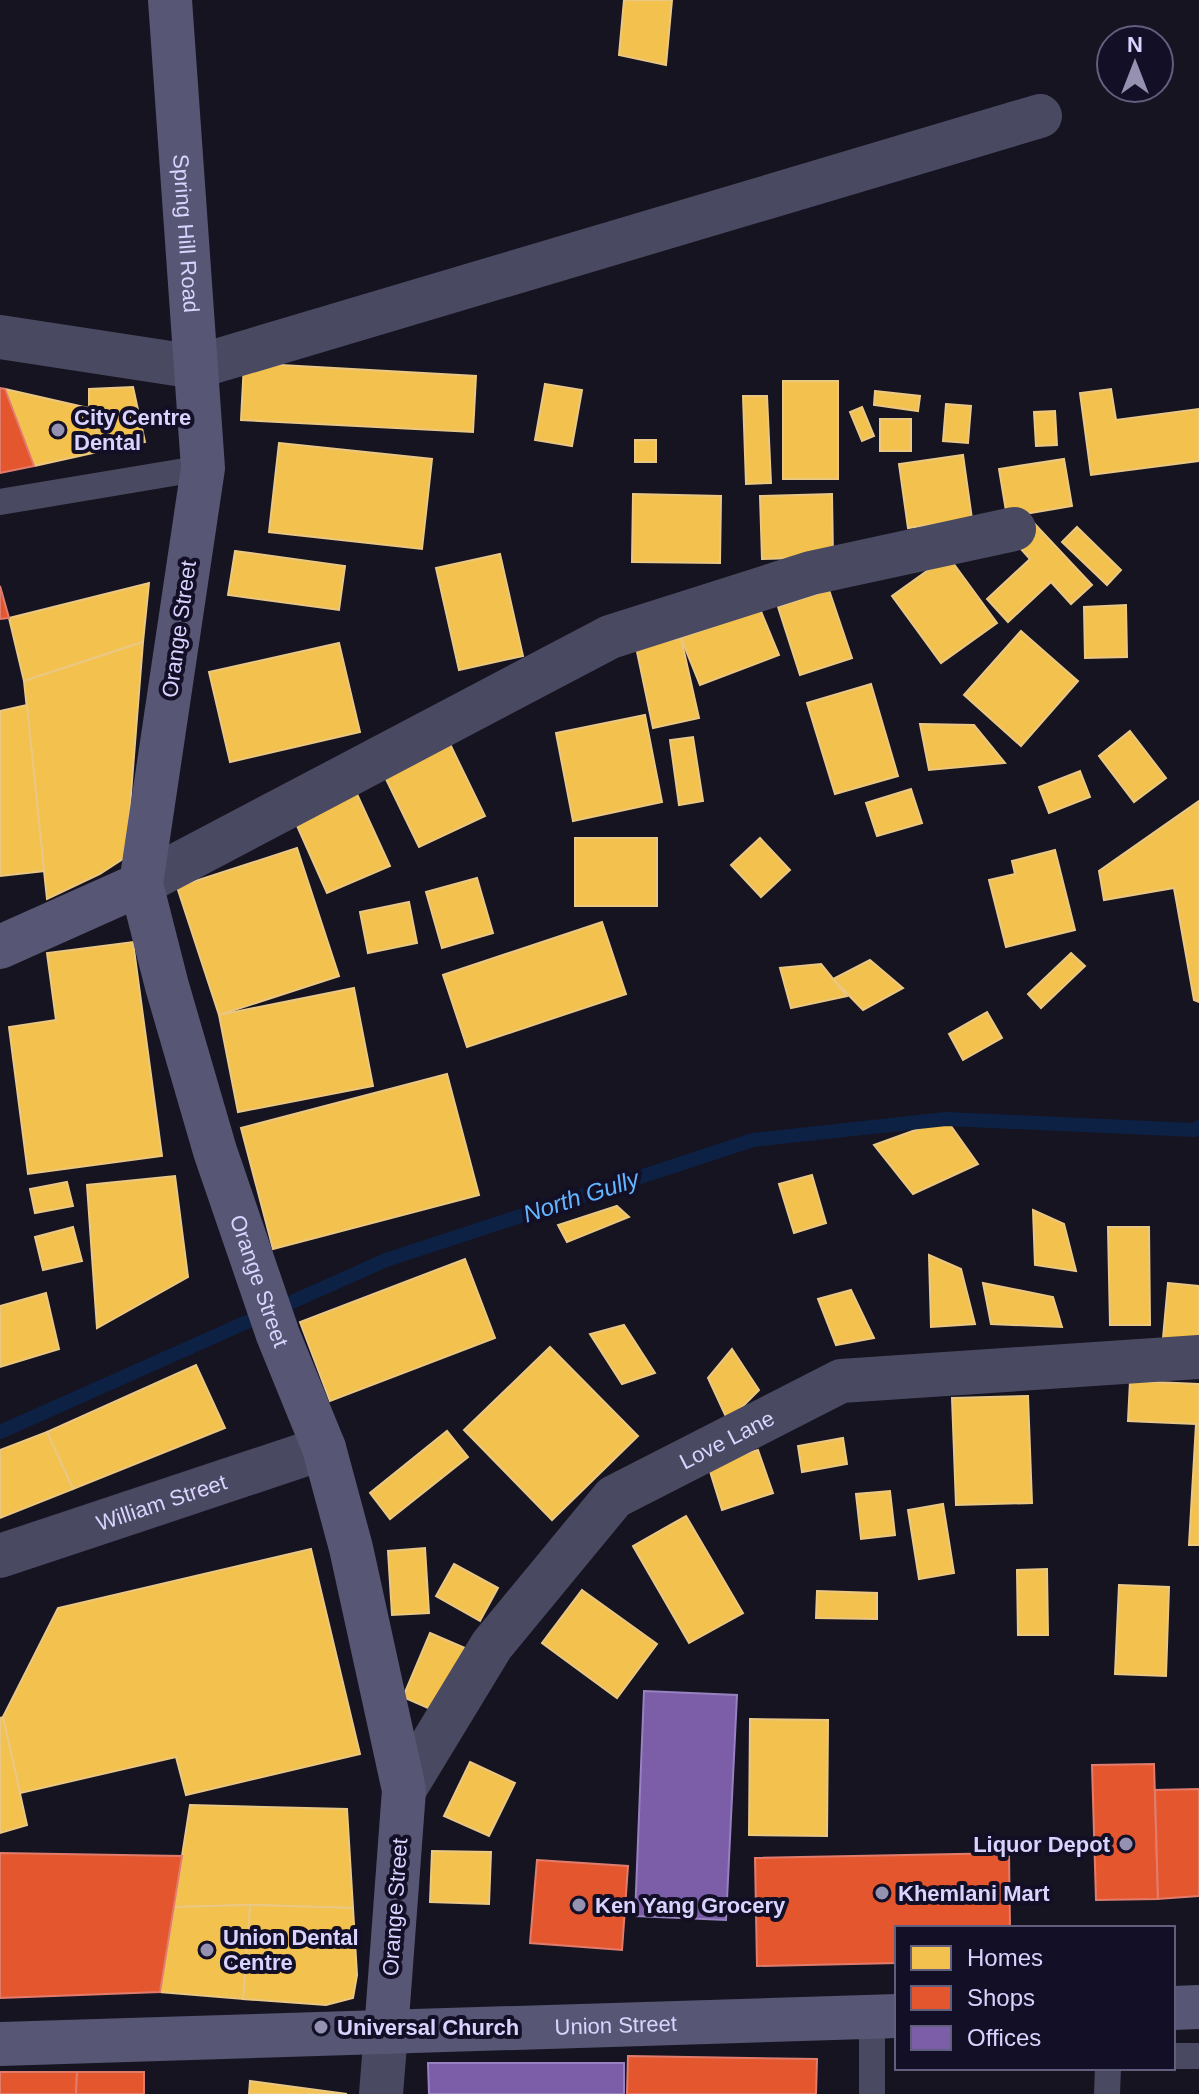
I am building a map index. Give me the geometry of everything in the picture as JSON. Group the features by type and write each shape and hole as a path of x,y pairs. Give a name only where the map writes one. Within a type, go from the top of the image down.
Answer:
{"street":[{"name":"Spring Hill Road","path":"170,0 203,468"},
{"path":"0,337 196,367 1040,116"},
{"name":"Orange Street","path":"203,468 141,884 215,1151 278,1335 324,1448 351,1548 404,1790 381,2094"},
{"path":"0,947 141,884 610,637 811,573 1014,529"},
{"name":"Love Lane","path":"404,1790 492,1645 614,1497 841,1381 1199,1357"},
{"name":"William Street","path":"0,1556 324,1448"},
{"path":"1175,2008 1199,2007"},
{"name":"Union Street","path":"0,2044 884,2017"}],"lane":[{"path":"0,502 203,468"},
{"path":"872,2094 884,2017"},
{"path":"1175,2056 1199,2056"},
{"path":"1107,2094 1108,2070"}],"building: Homes":[{"path":"624,0 672,0 666,65 619,55"},
{"path":"244,363 476,376 473,432 241,420"},
{"path":"783,381 838,381 838,479 783,479"},
{"path":"545,384 582,390 572,446 535,440"},
{"path":"133,387 145,442 102,451 89,408 89,389"},
{"name":"City Centre Dental","path":"5,389 89,408 102,451 34,466"},
{"path":"1111,389 1116,420 1199,409 1199,461 1091,475 1080,393"},
{"path":"875,391 920,396 918,411 874,405"},
{"path":"743,396 767,396 771,483 746,484"},
{"path":"946,404 971,406 968,443 943,441"},
{"path":"862,407 874,436 862,441 850,412"},
{"path":"1055,411 1057,445 1036,446 1034,412"},
{"path":"880,419 911,419 911,451 880,451"},
{"path":"635,440 656,440 656,462 635,462"},
{"path":"279,443 432,459 422,549 269,532"},
{"path":"963,455 972,519 908,528 899,464"},
{"path":"1064,459 1072,506 1007,517 999,469"},
{"path":"633,494 721,496 720,563 632,562"},
{"path":"832,494 833,557 762,559 760,496"},
{"path":"1031,520 1092,585 1071,604 1051,582 1008,622 987,599 1030,559 1011,538"},
{"path":"1077,527 1121,570 1107,585 1062,542"},
{"path":"235,551 345,566 339,610 228,595"},
{"path":"500,554 523,656 459,670 436,568"},
{"path":"948,556 997,623 941,663 892,596"},
{"path":"149,583 143,642 24,681 9,618"},
{"path":"829,590 852,658 800,675 778,607"},
{"path":"1126,605 1127,657 1085,658 1084,607"},
{"path":"760,609 779,655 700,685 681,638"},
{"path":"1021,631 1078,681 1021,746 964,695"},
{"path":"681,638 699,718 653,728 636,647"},
{"path":"143,642 126,857 100,874 47,899 24,681"},
{"path":"339,643 360,732 230,762 209,672"},
{"path":"871,684 898,776 835,794 807,703"},
{"path":"27,705 44,871 0,876 0,711"},
{"path":"645,715 662,802 573,821 556,733"},
{"path":"920,724 974,725 1005,763 929,770"},
{"path":"1130,731 1166,778 1134,802 1099,756"},
{"path":"693,737 703,801 679,805 670,740"},
{"path":"448,740 485,816 419,847 383,773"},
{"path":"1080,771 1090,797 1049,813 1039,787"},
{"path":"911,789 922,823 877,836 866,803"},
{"path":"356,792 390,866 327,893 294,819"},
{"path":"1199,801 1199,1002 1194,1000 1174,888 1104,900 1099,871"},
{"path":"575,838 657,838 657,906 575,906"},
{"path":"760,838 790,870 761,897 731,865"},
{"path":"297,848 339,976 219,1015 177,887"},
{"path":"1055,850 1075,930 1006,947 989,880 1015,874 1012,861"},
{"path":"477,878 493,933 442,948 426,892"},
{"path":"409,902 417,943 368,953 360,912"},
{"path":"602,922 626,994 467,1047 443,975"},
{"path":"133,942 162,1156 28,1174 9,1027 56,1020 47,953"},
{"path":"1071,953 1085,966 1041,1008 1028,994"},
{"path":"870,960 903,988 863,1010 833,979"},
{"path":"821,964 847,996 791,1008 780,968"},
{"path":"354,988 373,1086 238,1112 219,1015"},
{"path":"987,1012 1002,1038 963,1060 949,1034"},
{"path":"447,1074 479,1195 273,1249 241,1128"},
{"path":"946,1119 978,1164 913,1194 874,1145"},
{"path":"812,1175 826,1223 794,1233 779,1184"},
{"path":"175,1176 188,1277 97,1328 87,1185"},
{"path":"67,1182 73,1206 35,1213 30,1189"},
{"path":"617,1206 629,1217 567,1242 558,1225"},
{"path":"1033,1210 1064,1224 1076,1271 1035,1265"},
{"path":"73,1227 82,1261 43,1270 35,1237"},
{"path":"1108,1227 1149,1227 1150,1325 1110,1325"},
{"path":"929,1255 961,1269 975,1324 931,1327"},
{"path":"465,1259 495,1338 330,1401 300,1322"},
{"path":"983,1283 1053,1297 1062,1327 991,1324"},
{"path":"1168,1283 1199,1286 1199,1341 1163,1338"},
{"path":"851,1290 874,1338 836,1345 818,1299"},
{"path":"46,1293 59,1349 0,1367 0,1306"},
{"path":"624,1325 655,1373 622,1384 590,1334"},
{"path":"550,1347 638,1436 552,1520 464,1430"},
{"path":"732,1349 759,1390 728,1421 708,1378"},
{"path":"196,1365 225,1428 73,1489 47,1432"},
{"path":"1130,1381 1199,1384 1199,1545 1189,1545 1196,1424 1128,1421"},
{"path":"1028,1396 1032,1503 956,1505 952,1398"},
{"path":"447,1431 468,1457 390,1519 370,1493"},
{"path":"47,1432 73,1489 0,1518 0,1450"},
{"path":"843,1438 847,1464 802,1472 798,1446"},
{"path":"758,1450 773,1493 722,1510 708,1465"},
{"path":"890,1491 895,1535 861,1539 856,1494"},
{"path":"943,1504 954,1573 919,1579 908,1510"},
{"path":"686,1516 743,1613 689,1643 633,1546"},
{"path":"425,1548 429,1613 392,1615 388,1551"},
{"path":"311,1549 360,1754 186,1795 176,1757 20,1793 3,1717 58,1608"},
{"path":"454,1564 498,1588 480,1621 436,1596"},
{"path":"1047,1569 1048,1635 1018,1635 1017,1570"},
{"path":"1119,1585 1169,1587 1166,1676 1115,1674"},
{"path":"582,1590 657,1644 617,1698 542,1643"},
{"path":"817,1591 877,1593 877,1619 816,1618"},
{"path":"430,1633 465,1648 437,1712 403,1697"},
{"path":"3,1717 27,1825 0,1833 0,1718"},
{"path":"750,1719 828,1720 827,1836 749,1835"},
{"path":"470,1762 515,1783 489,1836 444,1816"},
{"path":"190,1805 347,1809 353,1908 250,1905 174,1907"},
{"path":"432,1851 491,1852 489,1904 430,1902"},
{"path":"250,1905 353,1908 357,1975 353,1998 326,2005 243,1999"},
{"name":"Union Dental Centre","path":"250,1905 243,1999 160,1992 174,1907"},
{"path":"250,2081 347,2094 249,2094"}],"building: Shops":[{"path":"0,388 5,389 34,466 0,473"},
{"path":"0,586 9,618 0,619"},
{"name":"Liquor Depot","path":"1154,1764 1158,1899 1096,1900 1092,1765"},
{"path":"1199,1789 1199,1896 1158,1899 1155,1790"},
{"path":"0,1853 182,1856 160,1992 0,1998"},
{"name":"Khemlani Mart","path":"1009,1853 1010,1926 895,1926 895,1963 757,1966 755,1858"},
{"name":"Ken Yang Grocery","path":"537,1860 628,1866 622,1950 530,1943"},
{"path":"628,2056 817,2059 816,2094 627,2094"},
{"path":"0,2072 77,2072 76,2094 0,2094"},
{"path":"77,2072 144,2072 144,2094 76,2094"}],"building: Offices":[{"path":"644,1691 737,1695 726,1920 635,1916"},
{"path":"428,2063 624,2063 624,2094 429,2094"}],"waterway":[{"name":"North Gully","path":"0,1432 386,1260 753,1140 946,1119 1194,1130 1199,1127"}],"place":[{"name":"City Centre Dental","path":"58,430"},
{"name":"Liquor Depot","path":"1126,1844"},
{"name":"Khemlani Mart","path":"882,1893"},
{"name":"Ken Yang Grocery","path":"579,1905"},
{"name":"Union Dental Centre","path":"207,1950"},
{"name":"Universal Church","path":"321,2027"}]}
